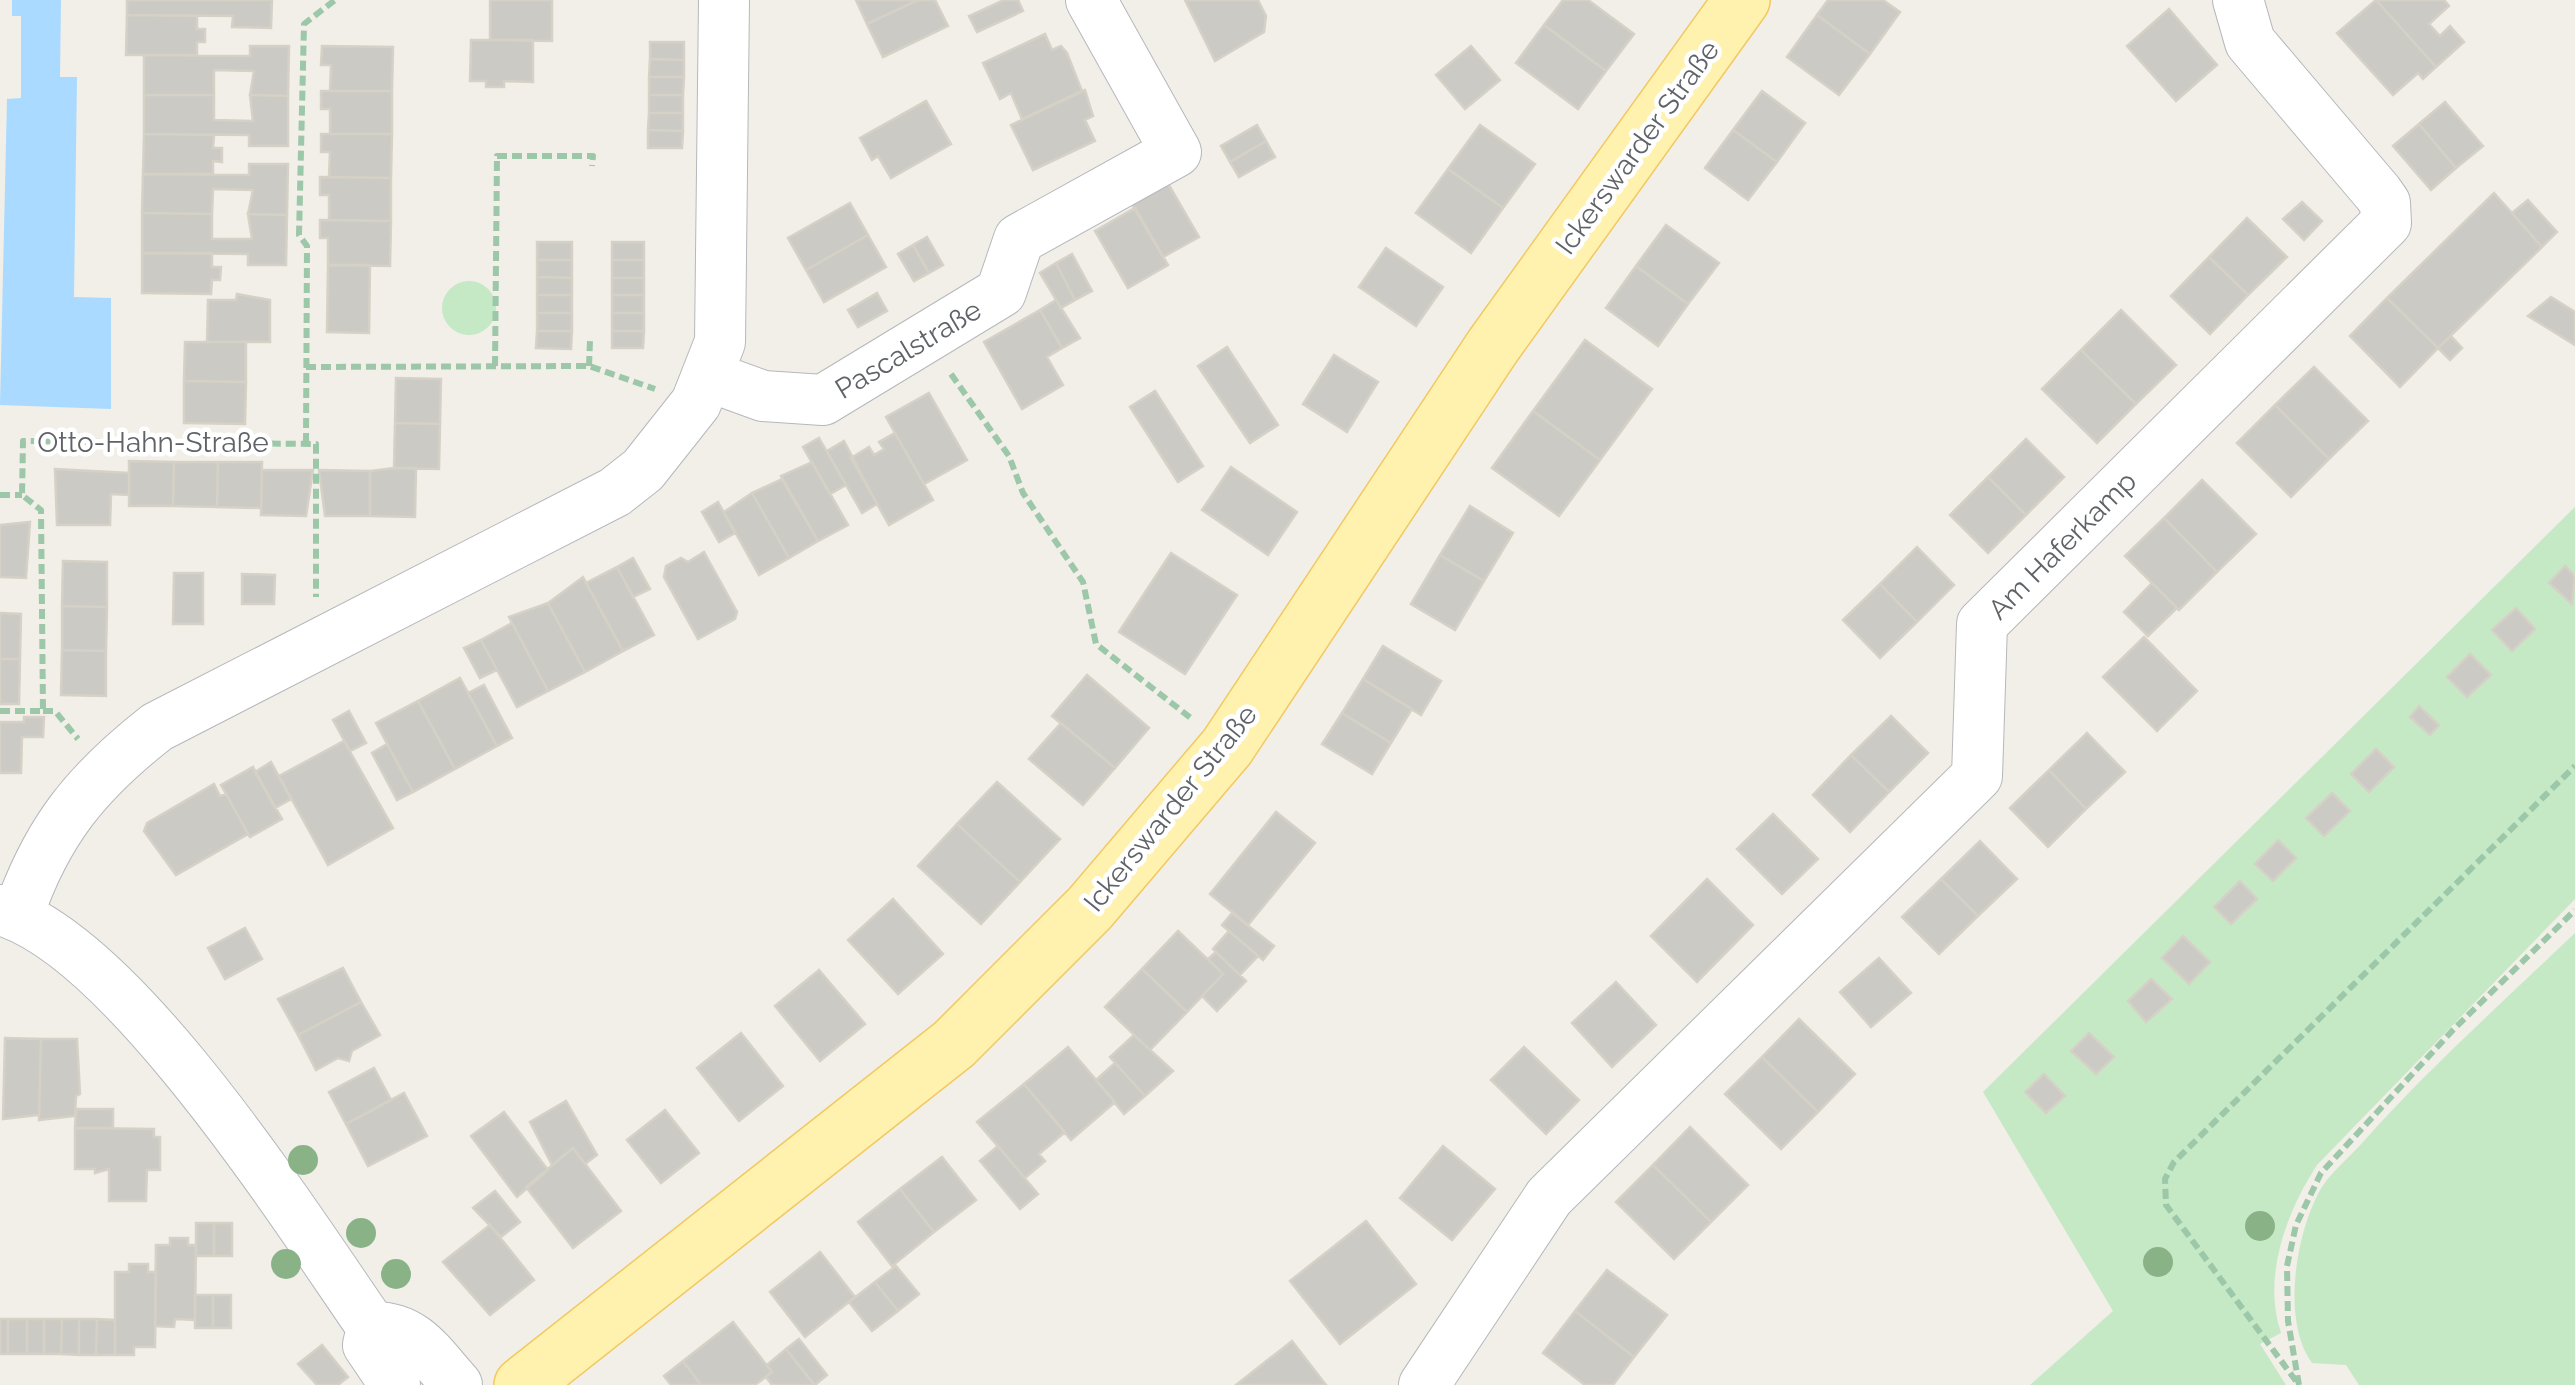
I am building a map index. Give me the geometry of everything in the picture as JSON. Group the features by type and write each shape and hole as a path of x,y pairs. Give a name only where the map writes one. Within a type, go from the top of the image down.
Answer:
{"main road":[{"name":"Ickerswarder Straße","path":"522,1385 954,1044 1090,908 1227,747 1494,346 1742,0"}],"street":[{"path":"395,1385 368,1345 372,1327 257,1162 174,1056 97,970 9,913 64,817 103,769 157,727 615,492 643,470 702,390 720,342 724,0"},
{"name":"Pascalstraße","path":"702,390 823,400 1001,292 1019,239 1176,152 1091,0"},
{"name":"Am Haferkamp","path":"1424,1385 1549,1197 1977,776 1982,624 2386,223 2385,203 2378,193 2250,42 2238,0"},
{"path":"372,1327 396,1326 424,1347 456,1385"}],"path":[{"name":"Otto-Hahn-Straße","path":"306,443 307,246 299,236 304,24 335,0"},
{"path":"496,366 498,156 593,156 592,166"},
{"path":"589,366 590,340"},
{"path":"927,340 1008,456 1023,493 1083,582 1096,644 1227,747"},
{"path":"306,368 589,366 702,390"},
{"name":"Otto-Hahn-Straße","path":"0,711 43,711 42,510 22,495 24,441 316,444 316,643"},
{"path":"0,494 22,495"},
{"path":"2297,1383 2166,1205 2165,1179 2174,1162 2575,766"},
{"path":"2297,1383 2287,1292 2290,1248 2304,1202 2321,1174 2452,1031 2575,910"}],"green space":[{"path":"469,281 488,289 496,308 488,327 469,335 450,327 442,308 450,289"},
{"path":"2575,507 2575,899 2317,1165 2280,1246 2274,1290 2281,1333 2260,1344 2286,1385 2030,1385 2113,1311 1983,1092"},
{"path":"2575,933 2575,1385 2359,1385 2346,1365 2312,1363 2297,1325 2295,1280 2303,1233 2322,1187 2414,1088"}],"water":[{"path":"12,0 61,0 60,77 77,77 74,297 111,298 111,409 0,405 7,99 21,98 21,16 12,16"}],"building":[{"path":"127,0 272,0 271,28 232,27 233,16 127,15"},
{"path":"490,0 552,0 552,41 490,40"},
{"path":"856,0 918,0 867,24"},
{"path":"918,0 935,0 948,26 883,57 867,24"},
{"path":"1004,0 1018,0 1023,11 977,32 969,16"},
{"path":"1185,0 1258,0 1266,16 1264,32 1215,61"},
{"path":"1563,0 1588,0 1634,34 1606,71 1544,25"},
{"path":"1828,0 1883,0 1900,12 1870,54 1817,15"},
{"path":"2376,0 2436,67 2423,79 2418,73 2393,95 2337,33"},
{"path":"2376,0 2444,0 2449,6 2429,24 2440,36 2450,26 2464,42 2436,67"},
{"path":"2169,9 2217,65 2176,101 2127,46"},
{"path":"127,15 197,16 197,29 205,29 205,42 197,42 197,55 126,55"},
{"path":"1817,15 1870,54 1839,95 1787,57"},
{"path":"1544,25 1606,71 1578,109 1516,63"},
{"path":"1045,34 1052,50 1061,46 1067,53 1082,91 1022,119 1011,93 1000,99 983,63"},
{"path":"471,40 533,40 533,82 504,81 504,87 486,87 486,81 470,81"},
{"path":"650,42 684,42 684,60 650,59"},
{"path":"250,46 289,46 288,96 250,95 254,71 214,70 214,95 144,95 144,55 250,56"},
{"path":"322,46 393,47 392,91 330,91 331,65 321,65"},
{"path":"1471,46 1500,80 1465,109 1436,75"},
{"path":"650,59 684,60 684,77 649,77"},
{"path":"649,77 684,77 683,95 649,95"},
{"path":"1085,90 1093,116 1085,120 1095,141 1033,170 1011,125"},
{"path":"321,91 392,91 392,134 330,134 330,109 321,109"},
{"path":"1762,91 1805,123 1777,162 1733,130"},
{"path":"144,95 214,95 214,120 253,121 250,95 288,96 288,146 249,146 249,135 144,134"},
{"path":"649,95 683,95 683,113 649,113"},
{"path":"926,101 951,144 891,178 878,156 872,160 860,138"},
{"path":"2445,102 2483,146 2456,168 2419,124"},
{"path":"649,113 683,113 683,131 648,130"},
{"path":"2419,124 2456,168 2431,190 2393,146"},
{"path":"1257,125 1266,141 1230,162 1221,146"},
{"path":"1480,125 1535,164 1503,208 1448,169"},
{"path":"648,130 683,131 682,148 648,148"},
{"path":"1733,130 1777,162 1748,200 1705,168"},
{"path":"144,134 214,135 213,148 222,148 222,162 213,161 213,174 143,174"},
{"path":"321,134 392,134 391,178 329,177 330,152 321,152"},
{"path":"1266,141 1275,157 1239,177 1230,162"},
{"path":"249,164 288,164 287,215 248,214 253,190 213,189 212,214 142,213 143,174 249,175"},
{"path":"1448,169 1503,208 1471,253 1416,213"},
{"path":"320,177 391,178 391,221 329,220 329,195 320,195"},
{"path":"1166,180 1199,237 1163,257 1130,201"},
{"path":"2494,193 2542,247 2438,348 2387,298"},
{"path":"2528,200 2557,232 2542,247 2512,213"},
{"path":"2302,202 2322,221 2304,240 2283,219"},
{"path":"850,203 868,235 806,270 788,238"},
{"path":"1135,208 1168,265 1128,288 1095,231"},
{"path":"142,213 212,214 212,239 252,239 248,214 287,215 286,265 248,265 248,254 142,253"},
{"path":"2247,218 2287,257 2248,295 2209,257"},
{"path":"320,220 391,221 390,266 328,265 328,238 320,238"},
{"path":"1666,225 1719,263 1688,304 1636,266"},
{"path":"868,235 886,267 824,302 806,270"},
{"path":"927,237 943,265 929,273 913,245"},
{"path":"537,242 572,242 572,260 537,260"},
{"path":"612,242 644,242 644,260 612,260"},
{"path":"913,245 929,273 914,281 898,254"},
{"path":"1386,248 1443,287 1416,326 1359,287"},
{"path":"142,253 212,253 212,267 221,267 220,280 212,280 211,294 142,293"},
{"path":"1072,254 1092,291 1075,300 1056,263"},
{"path":"2209,257 2248,295 2210,334 2171,296"},
{"path":"537,260 572,260 572,278 537,277"},
{"path":"612,260 644,260 644,278 612,278"},
{"path":"1056,263 1075,300 1061,308 1040,273"},
{"path":"328,265 370,265 369,333 327,332"},
{"path":"1636,266 1688,304 1658,346 1606,308"},
{"path":"537,277 572,278 572,295 537,295"},
{"path":"612,278 644,278 644,295 612,295"},
{"path":"877,293 887,311 858,327 848,310"},
{"path":"237,294 270,300 270,342 207,342 208,300 236,300"},
{"path":"537,295 572,295 572,313 537,313"},
{"path":"612,295 644,295 644,313 612,313"},
{"path":"2551,297 2575,312 2575,345 2528,316"},
{"path":"2387,298 2438,348 2400,387 2350,336"},
{"path":"1056,300 1080,338 1062,348 1040,310"},
{"path":"1040,310 1062,348 1047,357 1063,385 1022,409 984,342"},
{"path":"2121,310 2176,365 2136,404 2081,350"},
{"path":"537,313 572,313 572,331 537,331"},
{"path":"612,313 644,313 644,331 612,331"},
{"path":"537,331 572,331 571,349 536,348"},
{"path":"612,331 644,331 643,348 612,348"},
{"path":"2451,336 2462,348 2450,360 2438,348"},
{"path":"1585,340 1652,389 1600,460 1533,411"},
{"path":"185,342 246,342 246,382 184,381"},
{"path":"1227,347 1278,425 1250,443 1198,366"},
{"path":"2081,350 2136,404 2097,443 2042,389"},
{"path":"1334,355 1378,382 1347,432 1303,404"},
{"path":"2314,367 2368,421 2329,459 2275,405"},
{"path":"396,378 441,379 440,424 395,423"},
{"path":"184,381 246,382 245,424 184,423"},
{"path":"1155,391 1203,466 1178,482 1130,407"},
{"path":"929,393 967,460 924,484 886,417"},
{"path":"2275,405 2329,459 2291,497 2237,443"},
{"path":"1533,411 1600,460 1559,516 1492,468"},
{"path":"395,423 440,424 439,469 394,468"},
{"path":"895,433 933,500 889,525 851,458 869,447 874,455 884,449 879,442"},
{"path":"819,438 846,485 830,494 803,447"},
{"path":"2026,439 2064,477 2026,515 1988,477"},
{"path":"844,441 877,504 862,513 827,451"},
{"path":"129,461 174,462 173,506 129,506"},
{"path":"174,462 218,462 217,507 173,506"},
{"path":"218,462 262,462 261,508 217,507"},
{"path":"812,462 848,525 818,541 781,476"},
{"path":"1231,467 1297,512 1268,555 1202,510"},
{"path":"416,468 415,517 370,516 370,471"},
{"path":"55,469 129,473 129,495 111,494 110,525 57,525"},
{"path":"262,470 313,470 306,516 261,515"},
{"path":"319,470 370,471 370,516 325,516"},
{"path":"1988,477 2026,515 1988,553 1950,515"},
{"path":"782,479 818,541 789,558 752,493"},
{"path":"2202,480 2256,534 2217,572 2164,518"},
{"path":"752,493 789,558 759,575 724,512"},
{"path":"718,502 735,533 719,542 702,512"},
{"path":"1470,506 1513,533 1484,581 1440,555"},
{"path":"2164,518 2217,572 2179,610 2125,556"},
{"path":"30,522 26,578 0,577 0,525"},
{"path":"1917,547 1954,585 1917,622 1880,584"},
{"path":"704,552 737,612 735,619 698,639 664,577 666,566 681,558 688,562"},
{"path":"1171,553 1237,595 1185,674 1119,632"},
{"path":"1440,555 1484,581 1455,630 1411,604"},
{"path":"633,558 650,589 633,597 617,567"},
{"path":"63,561 107,562 107,607 62,606"},
{"path":"2565,566 2575,576 2572,604 2549,583"},
{"path":"617,567 654,635 623,651 586,583"},
{"path":"174,573 203,573 203,624 173,624"},
{"path":"242,574 275,575 274,604 242,604"},
{"path":"583,577 623,651 585,672 548,603"},
{"path":"2152,583 2177,608 2148,636 2124,612"},
{"path":"1880,584 1917,622 1880,658 1843,620"},
{"path":"548,603 585,672 548,691 509,617"},
{"path":"62,606 107,607 106,651 62,650"},
{"path":"2516,608 2535,629 2512,651 2492,630"},
{"path":"0,613 21,614 20,659 0,659"},
{"path":"512,623 548,691 517,707 481,640"},
{"path":"2144,637 2197,691 2157,731 2103,677"},
{"path":"481,640 497,670 480,678 464,648"},
{"path":"1383,646 1441,681 1421,715 1363,679"},
{"path":"62,650 106,651 106,696 61,695"},
{"path":"2470,654 2491,675 2467,697 2447,677"},
{"path":"0,659 20,659 19,704 0,704"},
{"path":"1087,675 1149,728 1115,768 1052,716"},
{"path":"460,678 497,746 455,769 418,701"},
{"path":"1363,679 1412,709 1391,743 1342,713"},
{"path":"484,685 512,738 497,746 468,693"},
{"path":"418,701 455,769 413,792 376,723"},
{"path":"2419,706 2439,725 2430,735 2410,717"},
{"path":"349,711 366,743 350,751 333,720"},
{"path":"1342,713 1391,743 1372,774 1322,744"},
{"path":"1891,716 1928,753 1889,792 1851,755"},
{"path":"24,717 44,717 43,737 22,737 21,773 0,773 0,722 24,722"},
{"path":"1061,723 1115,768 1083,805 1029,759"},
{"path":"2087,733 2125,772 2086,809 2049,770"},
{"path":"344,741 393,828 328,865 279,776"},
{"path":"387,744 413,792 397,800 372,753"},
{"path":"2376,749 2394,767 2369,792 2351,774"},
{"path":"1851,755 1889,792 1850,832 1813,795"},
{"path":"271,762 291,799 275,808 255,772"},
{"path":"253,767 282,819 250,837 221,785"},
{"path":"2049,770 2086,809 2048,847 2010,808"},
{"path":"997,782 1060,839 1020,882 957,824"},
{"path":"214,784 220,796 226,794 248,834 176,875 144,831 147,823"},
{"path":"2332,793 2350,811 2324,836 2306,818"},
{"path":"1276,812 1315,843 1248,925 1210,894"},
{"path":"1773,814 1818,859 1782,894 1737,849"},
{"path":"957,824 1020,882 981,924 918,866"},
{"path":"2278,840 2296,858 2273,881 2255,864"},
{"path":"1980,841 2017,879 1978,916 1941,879"},
{"path":"1707,879 1753,925 1697,982 1651,936"},
{"path":"1941,879 1978,916 1939,954 1902,917"},
{"path":"2240,881 2257,899 2231,924 2214,907"},
{"path":"893,899 943,954 898,994 848,940"},
{"path":"1232,913 1274,946 1263,960 1222,925"},
{"path":"245,928 262,959 225,979 208,948"},
{"path":"1178,931 1223,974 1187,1012 1142,969"},
{"path":"1229,931 1258,956 1240,975 1213,949"},
{"path":"2183,936 2210,962 2189,984 2162,958"},
{"path":"1216,952 1246,981 1217,1011 1202,996 1223,974 1208,959"},
{"path":"1879,958 1911,993 1871,1027 1840,992"},
{"path":"343,968 361,1002 298,1035 278,999"},
{"path":"1142,969 1187,1012 1150,1050 1105,1007"},
{"path":"819,970 865,1024 820,1061 775,1006"},
{"path":"2151,979 2172,999 2146,1022 2128,1001"},
{"path":"1616,982 1656,1025 1612,1067 1572,1023"},
{"path":"361,1002 380,1035 352,1051 349,1061 338,1058 316,1070 298,1035"},
{"path":"1799,1019 1855,1074 1818,1112 1762,1057"},
{"path":"741,1033 783,1086 739,1121 697,1068"},
{"path":"2089,1033 2114,1057 2096,1074 2071,1051"},
{"path":"1134,1035 1173,1071 1145,1096 1110,1057"},
{"path":"5,1038 41,1039 39,1115 3,1119"},
{"path":"41,1039 77,1039 80,1094 76,1096 75,1116 39,1120"},
{"path":"1068,1047 1115,1102 1071,1140 1024,1084"},
{"path":"1524,1047 1579,1100 1546,1134 1491,1080"},
{"path":"1762,1057 1818,1112 1781,1149 1725,1094"},
{"path":"1115,1063 1145,1096 1124,1114 1096,1080"},
{"path":"374,1068 391,1100 346,1124 329,1092"},
{"path":"2044,1074 2065,1096 2046,1113 2025,1092"},
{"path":"1024,1084 1065,1132 1039,1154 1045,1161 1025,1178 977,1122"},
{"path":"404,1093 427,1136 368,1166 346,1124"},
{"path":"566,1101 597,1155 585,1164 573,1148 552,1165 530,1122"},
{"path":"76,1109 113,1109 113,1128 75,1128"},
{"path":"665,1110 699,1153 661,1183 627,1140"},
{"path":"504,1112 548,1170 517,1197 471,1136"},
{"path":"1690,1127 1748,1185 1711,1222 1653,1165"},
{"path":"75,1128 154,1129 154,1137 160,1137 160,1170 147,1170 146,1201 109,1201 109,1169 95,1173 95,1169 75,1169"},
{"path":"998,1146 1038,1194 1020,1209 980,1161"},
{"path":"1443,1146 1495,1189 1452,1240 1400,1198"},
{"path":"573,1148 621,1211 573,1248 526,1187"},
{"path":"942,1157 976,1200 934,1232 900,1189"},
{"path":"1653,1165 1711,1222 1674,1259 1616,1202"},
{"path":"900,1189 934,1232 892,1266 858,1222"},
{"path":"495,1191 520,1222 501,1237 473,1208"},
{"path":"1366,1221 1416,1284 1340,1344 1290,1281"},
{"path":"196,1223 214,1223 214,1256 196,1256"},
{"path":"214,1223 232,1223 232,1256 214,1256"},
{"path":"490,1225 534,1280 490,1315 443,1262"},
{"path":"170,1238 188,1238 188,1245 196,1245 195,1320 175,1319 174,1327 155,1326 156,1245 170,1245"},
{"path":"820,1252 855,1297 805,1337 770,1292"},
{"path":"129,1264 148,1264 148,1272 156,1272 155,1347 134,1347 134,1355 115,1355 115,1272 129,1272"},
{"path":"896,1266 919,1294 898,1311 875,1282"},
{"path":"1607,1270 1667,1315 1634,1357 1575,1311"},
{"path":"875,1282 898,1311 872,1331 849,1302"},
{"path":"195,1295 213,1295 213,1328 195,1328"},
{"path":"213,1295 231,1295 231,1328 213,1328"},
{"path":"1575,1311 1634,1357 1613,1385 1585,1385 1543,1353"},
{"path":"0,1319 8,1319 8,1354 0,1354"},
{"path":"8,1319 27,1319 27,1354 8,1354"},
{"path":"27,1319 44,1319 44,1354 27,1354"},
{"path":"44,1319 62,1319 61,1354 44,1354"},
{"path":"62,1319 79,1319 79,1355 61,1354"},
{"path":"79,1319 97,1319 96,1355 79,1355"},
{"path":"97,1319 115,1320 115,1355 96,1355"},
{"path":"733,1322 772,1372 755,1385 701,1385 683,1361"},
{"path":"799,1339 827,1375 815,1385 786,1349"},
{"path":"1292,1341 1326,1385 1236,1385"},
{"path":"322,1345 348,1377 338,1385 317,1385 298,1364"},
{"path":"786,1349 814,1385 772,1385 766,1377 772,1372 767,1365"},
{"path":"683,1361 701,1385 671,1385 664,1376"}]}
